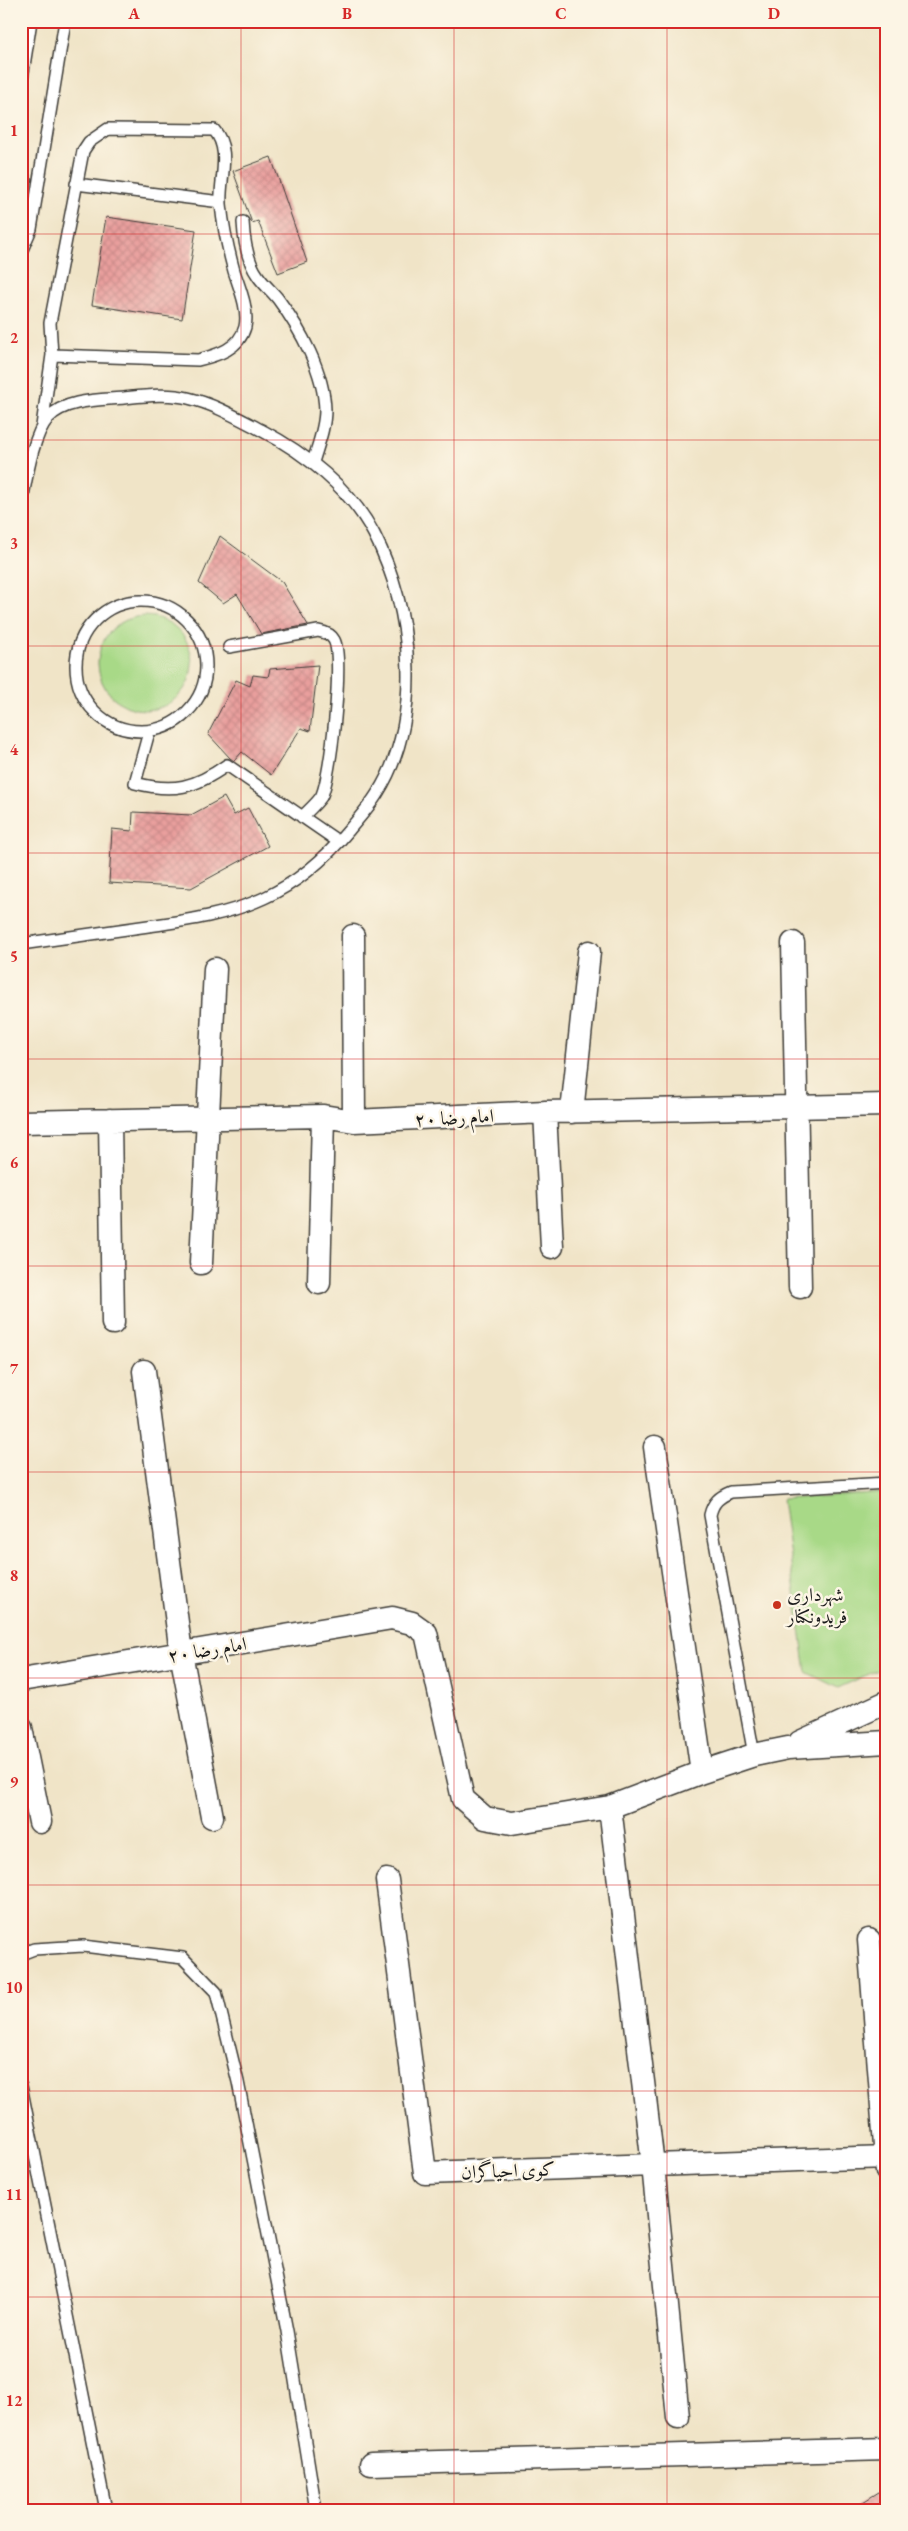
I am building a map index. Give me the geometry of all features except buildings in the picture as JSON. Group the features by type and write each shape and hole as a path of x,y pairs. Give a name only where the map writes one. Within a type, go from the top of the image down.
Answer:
{"street":[{"path":"353,936 354,1121"},
{"path":"793,943 800,1287"},
{"path":"572,1112 589,952"},
{"path":"201,1263 215,969"},
{"name":"امام رضا ۲۰","path":"21,1122 323,1116 354,1121 545,1112 887,1105"},
{"path":"545,1112 552,1247"},
{"path":"319,1283 323,1116"},
{"path":"110,1120 113,1323"},
{"path":"144,1371 181,1653 212,1817"},
{"path":"655,1447 702,1772"},
{"name":"امام رضا ۲۰","path":"21,1680 392,1618 412,1623 426,1633 463,1799 474,1811 485,1818 512,1823 610,1807"},
{"path":"788,1748 887,1702"},
{"path":"21,1728 40,1822"},
{"path":"678,2417 653,2165 610,1807 702,1772 754,1755 788,1748 887,1742"},
{"name":"کوی احیاگران","path":"387,1880 425,2173 653,2165 886,2162"},
{"path":"869,1940 886,2162"},
{"path":"371,2464 887,2449"}],"lane":[{"path":"21,85 31,21"},
{"path":"21,252 31,229 64,21"},
{"path":"41,433 52,355 50,323 83,151 89,142 108,130 214,130 223,145 221,202 226,236 243,300 245,326 237,343 222,354 198,360 52,355"},
{"path":"76,184 221,202"},
{"path":"243,222 244,244 257,276 278,299 299,332 320,377 325,410 323,431 313,462"},
{"path":"21,506 34,446 48,418 68,406 144,396 185,397 225,411 270,435 313,462 351,501 374,532 390,570 403,617 408,666 406,709 395,755 378,794 329,854 290,883 264,898 211,917 21,944"},
{"path":"146,600 166,605 184,616 197,632 205,651 206,672 201,692 189,711 171,725 149,732 126,730 105,722 88,706 78,686 75,663 80,640 96,618 106,609 126,602 146,600"},
{"path":"229,648 318,632 326,632 334,639 337,654 336,692 330,765 321,796 302,817"},
{"path":"149,732 135,782 154,788 185,787 209,778 227,765 339,842"},
{"path":"754,1755 710,1515 712,1506 720,1497 731,1492 887,1483"},
{"path":"21,1954 34,1949 84,1946 183,1958 216,1992 238,2082 287,2332 316,2510"},
{"path":"21,2086 24,2118 106,2510"}],"green space":[{"path":"145,616 163,620 178,630 188,645 192,663 188,681 178,696 163,706 145,710 127,706 112,696 102,681 98,663 102,645 112,630 127,620"},
{"path":"887,1492 887,1666 838,1688 806,1672 782,1499"}],"place":[{"name":"شهرداری فریدونکنار","path":"777,1605"}]}
